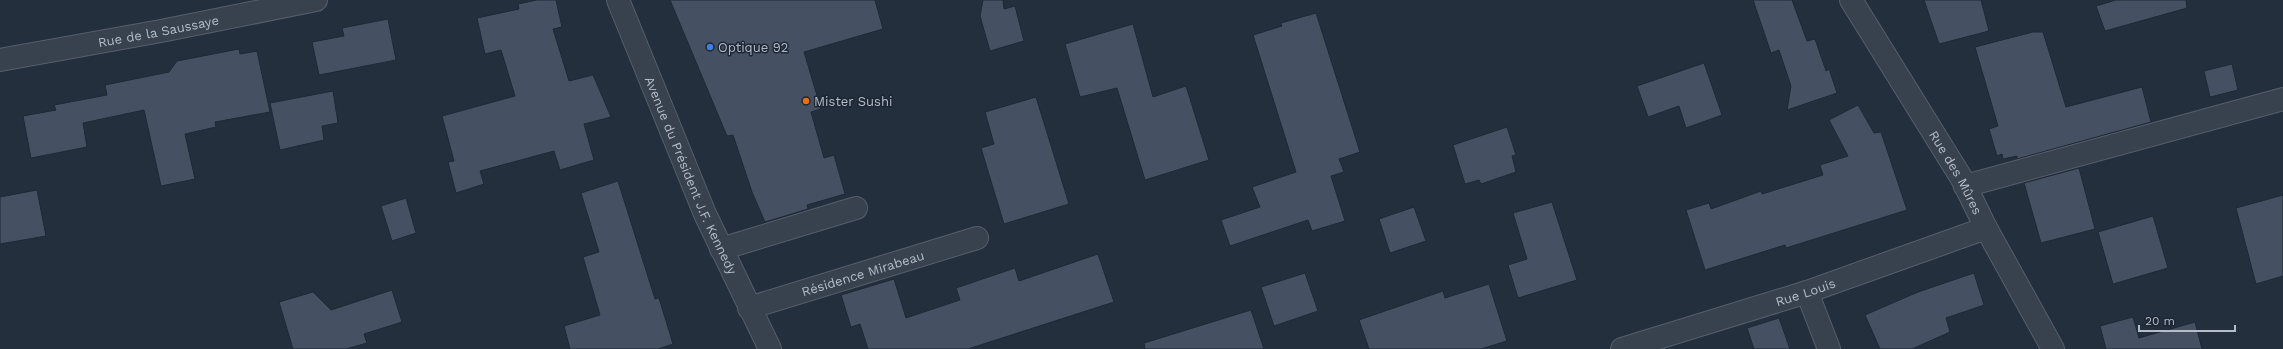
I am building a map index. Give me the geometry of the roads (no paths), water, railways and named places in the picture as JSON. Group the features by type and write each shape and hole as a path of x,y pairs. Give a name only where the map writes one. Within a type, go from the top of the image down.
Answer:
{"street":[{"name":"Rue de la Saussaye","path":"0,60 161,31 316,0"},
{"name":"Avenue du Président J.F. Kennedy","path":"618,0 721,249 749,308 765,348"},
{"name":"Rue des Mûres","path":"1851,0 1912,96 1964,186 2053,349"},
{"path":"1964,186 2283,99"},
{"path":"721,249 856,208"},
{"name":"Rue Louis","path":"1622,349 1807,292 1986,228"},
{"name":"Résidence Mirabeau","path":"749,308 977,238"},
{"path":"1807,292 1829,349"}],"place":[{"name":"Optique 92","path":"710,47"},
{"name":"Mister Sushi","path":"806,101"}]}
